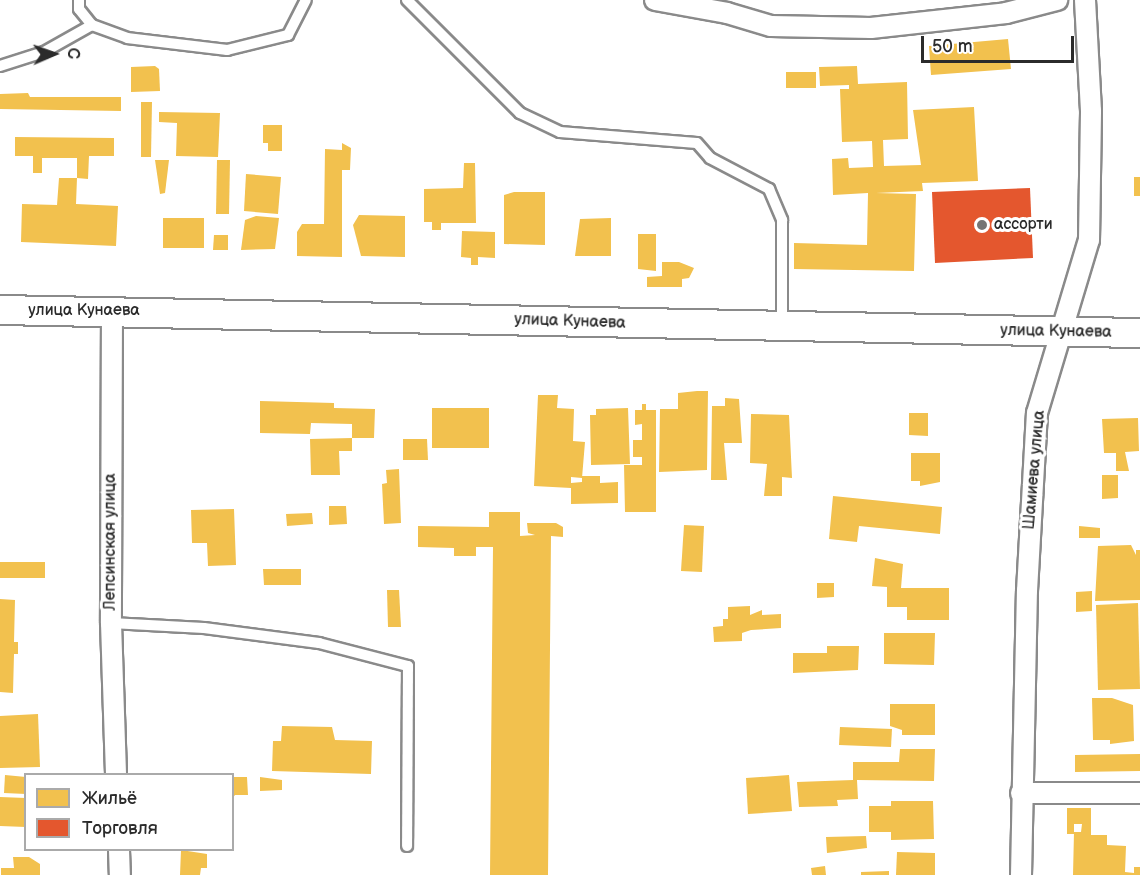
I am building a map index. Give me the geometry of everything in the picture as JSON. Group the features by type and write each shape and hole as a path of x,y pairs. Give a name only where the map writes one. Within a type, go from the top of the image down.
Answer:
{"main road":[{"name":"улица Кунаева","path":"0,310 112,310 782,328 1140,333"}],"street":[{"path":"655,0 739,8 771,26 871,28 1006,13 1057,0"},
{"name":"Шамиева улица","path":"1021,875 1021,794 1033,456 1037,413 1089,240 1091,111 1085,0"},
{"name":"Лепсинская улица","path":"112,310 111,623 116,773"},
{"path":"1021,794 1140,793"},
{"path":"119,851 120,875"}],"lane":[{"path":"78,0 79,9 92,26 127,38 226,50 288,34 306,0"},
{"path":"407,0 520,112 560,132 697,143 710,158 769,189 782,220 782,328"},
{"path":"0,66 44,52 92,26"},
{"path":"111,623 204,628 319,643 408,666 406,846"}],"building: Жильё":[{"path":"1008,39 1011,69 931,75 929,46"},
{"path":"155,66 159,69 160,91 131,92 131,67"},
{"path":"857,66 858,84 907,82 908,139 883,140 884,166 921,165 913,110 974,107 978,181 922,183 923,191 876,193 916,194 914,271 794,269 794,243 867,245 868,193 833,195 832,159 848,158 849,168 873,167 872,141 842,142 840,89 849,89 849,85 820,86 819,67"},
{"path":"786,72 816,72 816,88 786,88"},
{"path":"28,93 30,97 121,97 121,111 0,109 0,94"},
{"path":"141,102 152,102 151,157 141,157"},
{"path":"159,112 220,113 218,157 176,156 177,123 159,122"},
{"path":"263,125 282,125 282,151 268,151 268,143 263,143"},
{"path":"15,137 114,138 114,156 89,156 88,179 77,178 77,158 42,158 42,173 33,173 33,156 15,156"},
{"path":"342,143 351,148 350,170 342,170 342,257 297,256 297,232 302,224 324,224 325,149 342,150"},
{"path":"155,160 169,160 165,193 160,194"},
{"path":"217,160 230,160 229,214 216,214"},
{"path":"464,163 475,163 476,223 441,223 441,230 432,230 432,222 424,222 424,189 463,188"},
{"path":"246,174 281,177 278,214 244,211"},
{"path":"1134,177 1140,177 1140,196 1134,196"},
{"path":"59,178 77,178 76,204 118,206 116,246 21,242 22,204 57,205"},
{"path":"514,192 545,192 545,245 504,244 504,195"},
{"path":"359,215 405,216 405,257 361,256 353,225"},
{"path":"256,216 279,218 275,249 241,250 245,220"},
{"path":"163,218 204,218 204,248 163,248"},
{"path":"611,218 611,256 575,256 580,219"},
{"path":"462,231 495,232 495,258 478,257 478,265 471,265 471,258 461,257"},
{"path":"638,234 656,234 656,271 638,269"},
{"path":"214,235 228,235 228,250 213,250"},
{"path":"662,262 679,262 694,268 689,278 682,279 682,287 647,287 647,277 662,276"},
{"path":"708,391 707,470 659,472 660,409 678,409 678,393"},
{"path":"538,395 558,395 557,408 574,409 573,441 585,442 582,476 600,476 600,483 618,482 618,503 571,504 571,488 534,486","holes":["571,477 582,478 582,482 571,483"]},
{"path":"725,398 739,399 742,443 724,443 727,480 711,480 712,406 725,406"},
{"path":"260,401 334,403 334,408 375,409 374,438 352,438 352,424 311,423 310,434 260,433"},
{"path":"642,404 646,404 646,410 656,410 656,512 625,512 624,465 642,465 642,457 633,457 633,440 642,440 642,424 635,425 635,410 642,410"},
{"path":"432,408 489,408 489,448 432,448"},
{"path":"628,408 630,464 591,465 590,415 596,415 596,409"},
{"path":"909,413 928,413 928,436 909,435"},
{"path":"751,414 789,415 792,478 782,477 782,496 764,496 767,464 750,463"},
{"path":"1138,418 1139,451 1125,452 1129,471 1116,471 1116,453 1104,453 1102,419"},
{"path":"352,438 352,451 339,451 340,475 311,475 310,439"},
{"path":"403,439 427,439 428,460 403,460"},
{"path":"911,453 940,453 940,482 920,486 920,481 911,481"},
{"path":"399,469 401,523 384,524 382,484 387,483 386,470"},
{"path":"1102,475 1118,475 1118,498 1102,499"},
{"path":"833,496 942,507 940,534 859,526 857,542 829,539"},
{"path":"329,506 346,506 347,524 329,525"},
{"path":"234,509 236,565 208,566 207,543 192,543 191,510"},
{"path":"489,512 520,512 520,536 535,535 528,533 527,523 556,523 563,527 563,537 551,536 548,875 490,875 493,547 476,547 476,556 454,556 454,548 418,547 418,526 489,527"},
{"path":"312,513 313,524 287,526 286,514"},
{"path":"684,525 704,526 702,572 681,571"},
{"path":"1079,526 1100,528 1100,538 1079,538"},
{"path":"1131,545 1136,555 1136,550 1140,550 1140,600 1095,601 1098,546"},
{"path":"875,558 903,564 901,588 949,588 949,620 907,620 907,607 887,607 887,587 872,586"},
{"path":"0,562 45,562 45,578 0,578"},
{"path":"263,569 301,569 301,585 264,585"},
{"path":"817,583 834,583 834,597 817,598"},
{"path":"387,590 399,590 401,627 388,627"},
{"path":"1092,591 1092,611 1076,612 1076,592"},
{"path":"0,599 15,600 14,642 18,642 18,654 14,654 13,693 0,692"},
{"path":"1138,603 1140,689 1098,690 1096,605"},
{"path":"750,606 750,615 762,610 762,615 781,614 781,628 751,630 742,633 742,641 714,642 713,627 723,626 723,619 728,619 728,607"},
{"path":"884,633 935,633 934,665 884,664"},
{"path":"827,646 859,646 858,670 793,673 793,653 827,653"},
{"path":"1092,698 1112,698 1133,705 1134,741 1110,744 1110,740 1093,740"},
{"path":"890,704 935,704 935,735 902,735 902,730 890,726"},
{"path":"38,714 40,767 0,768 0,716"},
{"path":"282,726 332,727 335,740 372,741 371,774 272,771 273,741 281,741"},
{"path":"840,727 892,729 891,747 839,745"},
{"path":"900,749 935,749 934,781 857,780 858,799 837,800 838,806 799,807 797,782 853,780 853,762 899,762"},
{"path":"1140,754 1140,771 1075,772 1075,755"},
{"path":"5,775 24,777 24,794 4,793"},
{"path":"789,775 792,811 748,814 746,778"},
{"path":"234,777 247,777 248,795 235,795"},
{"path":"260,777 282,780 282,790 260,791"},
{"path":"0,797 24,798 24,827 0,826"},
{"path":"891,801 933,801 934,839 891,840 891,832 869,832 869,806 891,806"},
{"path":"1067,808 1091,808 1091,835 1107,835 1107,845 1126,846 1125,872 1134,873 1134,867 1140,867 1140,875 1073,875 1074,834 1067,834","holes":["1074,824 1082,824 1081,832 1074,832"]},
{"path":"866,836 867,848 827,853 826,837"},
{"path":"181,851 207,854 207,868 201,868 200,875 180,875"},
{"path":"897,852 935,853 935,875 896,875"},
{"path":"13,857 29,857 40,864 40,875 1,875 1,868 14,868"},
{"path":"825,866 826,875 812,875 811,868"},
{"path":"889,871 889,875 861,875 861,872"}],"building: Торговля":[{"name":"ассорти","path":"1030,188 1033,258 935,263 932,192"}],"place":[{"name":"ассорти","path":"982,225"}]}
